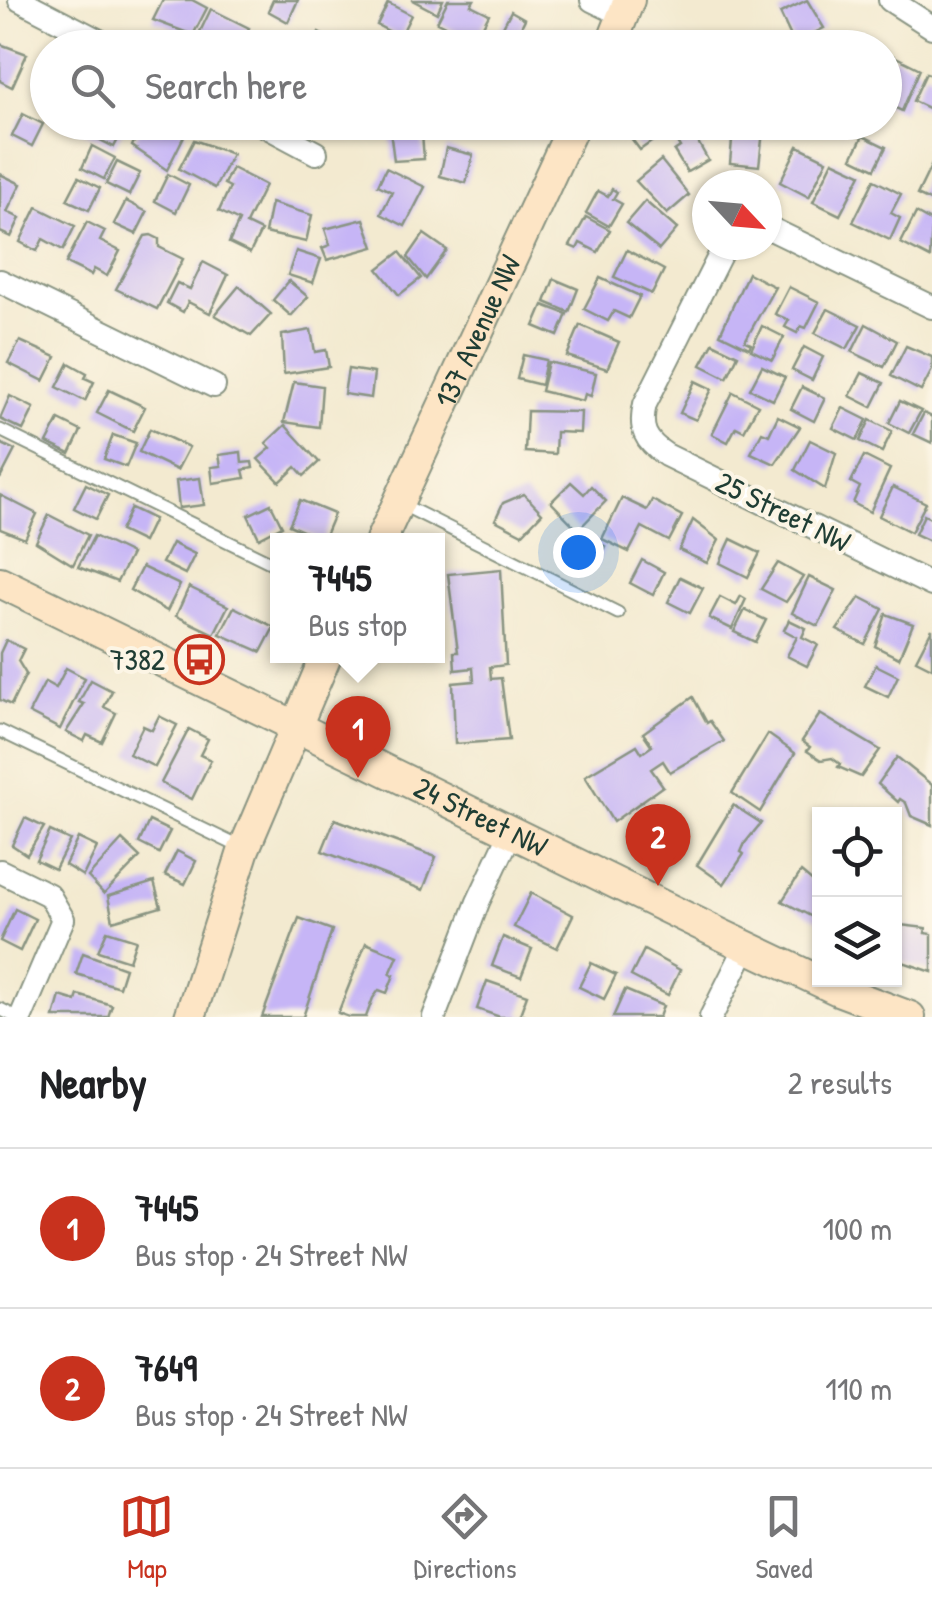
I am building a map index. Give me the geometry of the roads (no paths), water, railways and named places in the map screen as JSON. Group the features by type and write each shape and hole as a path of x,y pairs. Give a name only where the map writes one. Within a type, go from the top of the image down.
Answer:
{"street":[{"path":"20,0 67,10 91,30"},
{"path":"592,0 630,5 618,30"},
{"path":"890,0 932,26"},
{"path":"292,140 316,153"},
{"name":"137 Avenue NW","path":"384,533 567,140"},
{"path":"782,234 932,307"},
{"name":"25 Street NW","path":"717,260 645,404 642,430 666,455 932,585"},
{"path":"0,282 214,386"},
{"name":"24 Street NW","path":"0,582 838,990 910,1017"},
{"path":"190,1017 244,849 292,727 323,663"},
{"path":"434,1017 478,902 511,832"},
{"path":"0,870 49,895 62,913 59,937 19,1017"},
{"path":"711,1017 746,945"}],"lane":[{"path":"0,430 270,562"},
{"path":"399,503 618,612"},
{"path":"0,731 244,849"},
{"path":"0,1009 19,1017"}],"place":[{"name":"7382","path":"200,660"},
{"name":"7445","path":"358,778"},
{"name":"7649","path":"658,886"}]}
